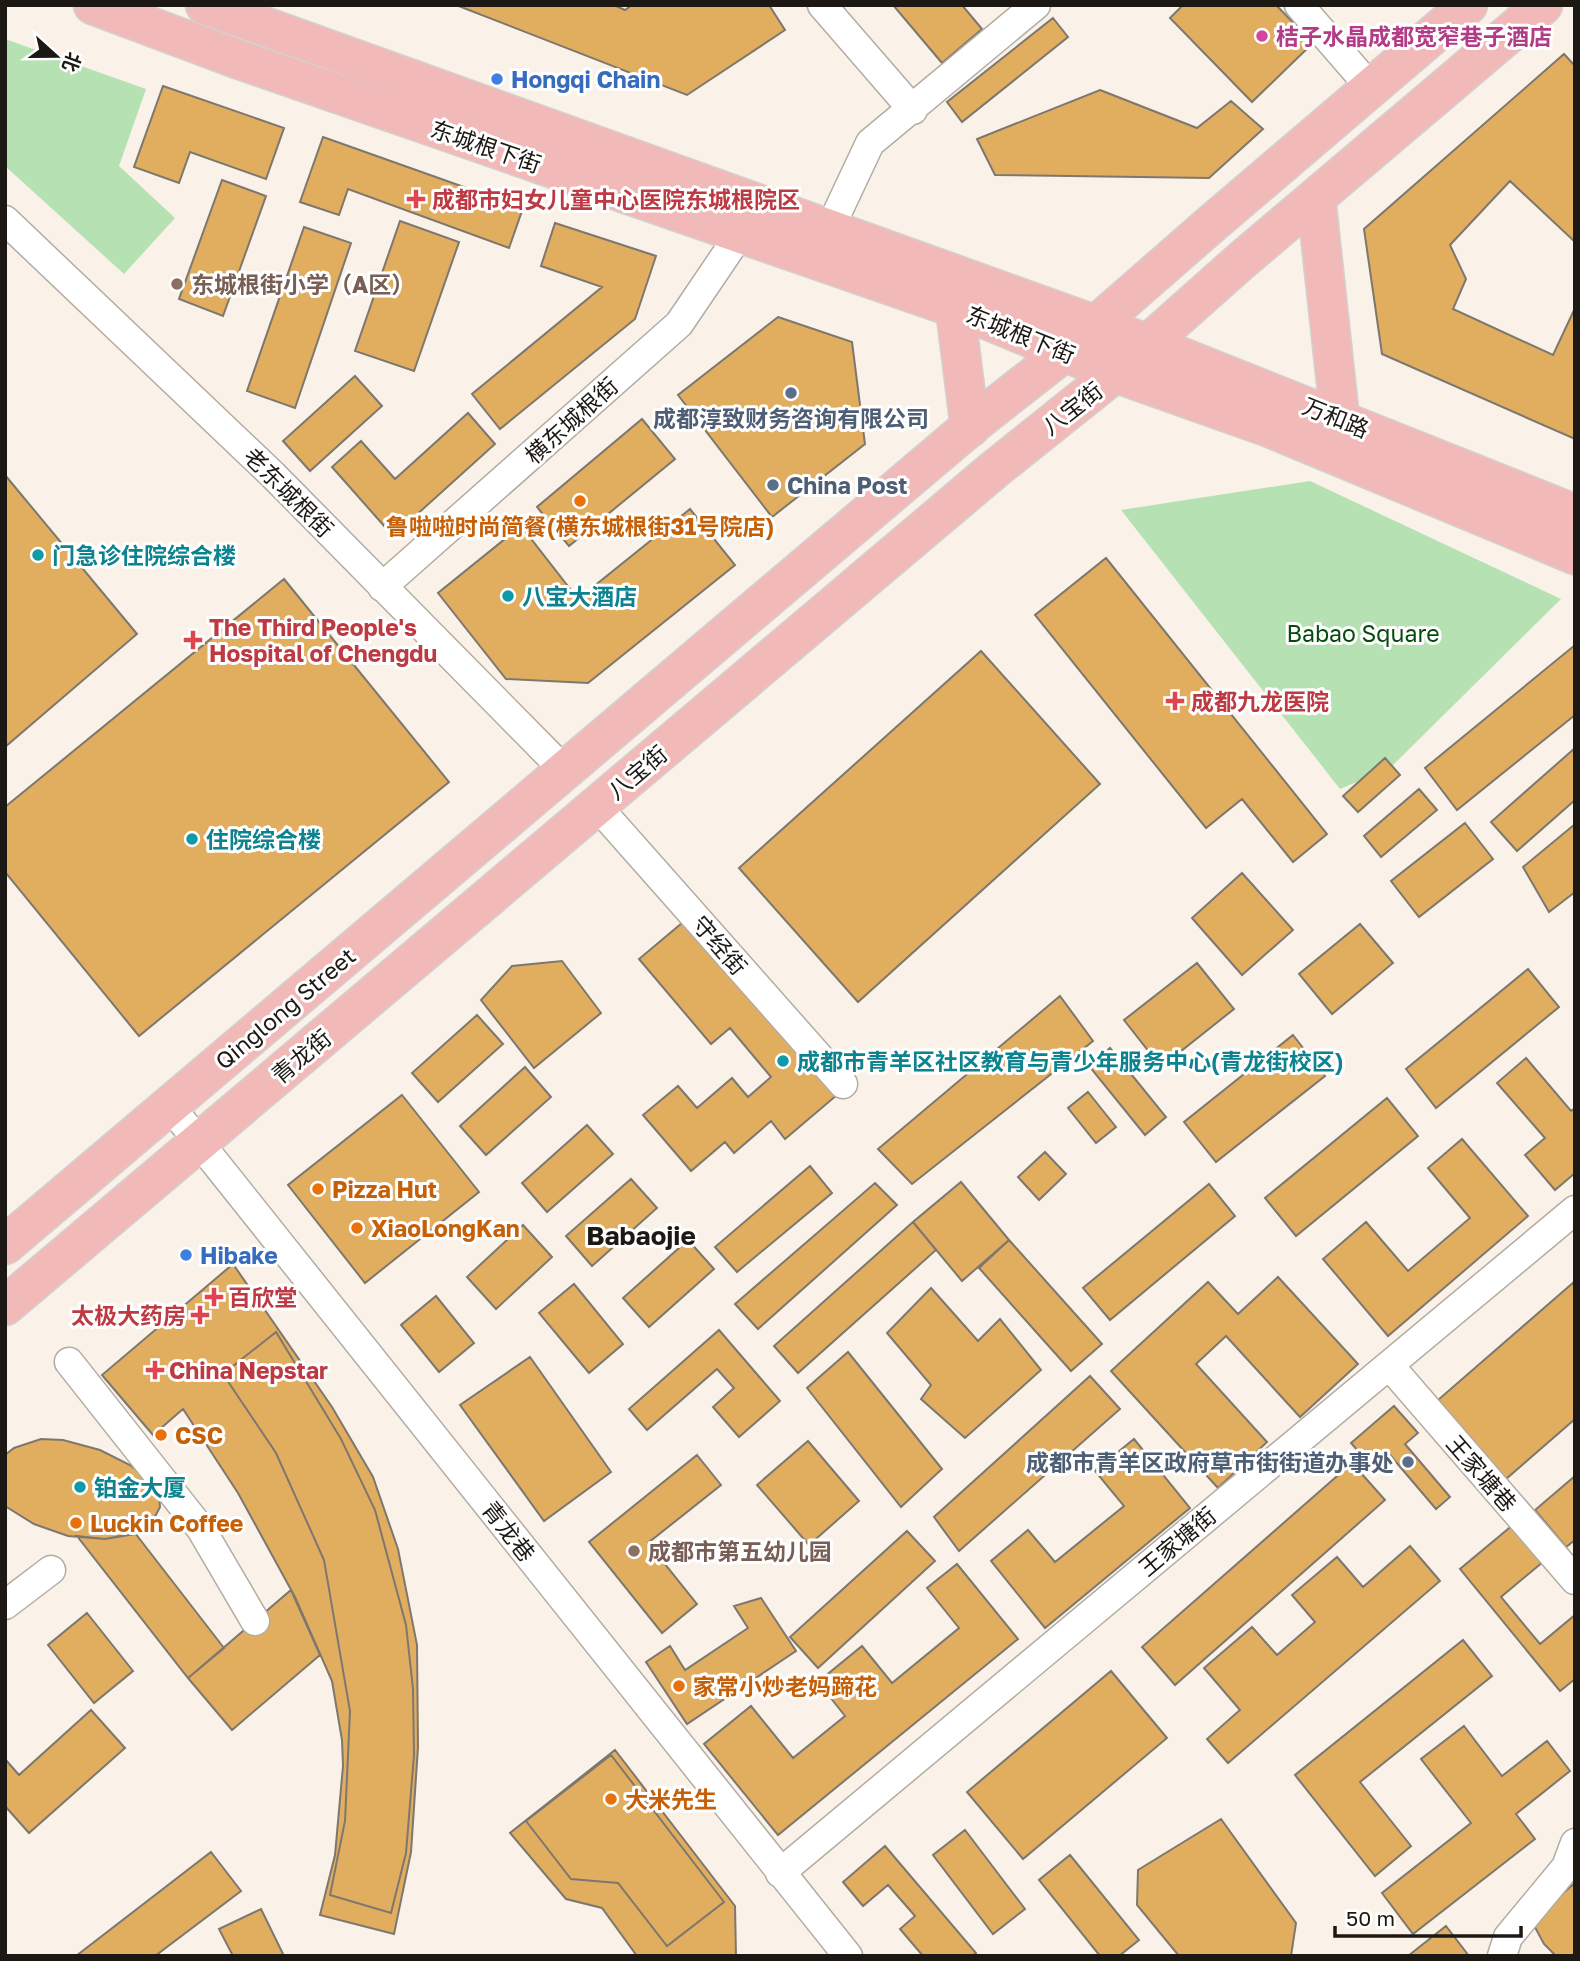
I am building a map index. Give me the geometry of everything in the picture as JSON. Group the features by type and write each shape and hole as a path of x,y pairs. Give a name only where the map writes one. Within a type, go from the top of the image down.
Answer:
{"main road":[{"name":"东城根下街","path":"93,5 240,61 955,308 1115,373"},
{"name":"东城根下街","path":"205,5 248,12 1094,326"},
{"name":"八宝街","path":"565,771 970,428 1066,351 1468,5"},
{"name":"八宝街","path":"597,806 995,469 1115,373 1544,5"},
{"path":"1316,198 1340,419"},
{"path":"955,308 970,428"},
{"name":"万和路","path":"1094,326 1149,344 1575,514"},
{"name":"万和路","path":"1115,373 1270,428 1575,555"},
{"name":"Qinglong Street","path":"5,1245 565,771"},
{"name":"青龙街","path":"5,1307 597,806"}],"street":[{"path":"822,5 913,110"},
{"path":"830,228 870,143 1037,5"},
{"path":"1299,5 1371,88"},
{"name":"老东城根街","path":"5,220 273,475 565,771"},
{"name":"横东城根街","path":"382,587 679,324 740,234"},
{"name":"守经街","path":"597,806 842,1084"},
{"name":"青龙巷","path":"170,1106 848,1956"},
{"name":"王家塘街","path":"780,1873 1575,1210"},
{"path":"69,1362 201,1528 255,1621"},
{"name":"王家塘巷","path":"1389,1365 1575,1580"},
{"path":"5,1605 51,1570"},
{"path":"1502,1956 1508,1937 1566,1867 1575,1843"}],"green space":[{"path":"5,39 146,89 119,166 175,218 124,274 5,166"},
{"name":"Babao Square","path":"1310,481 1561,599 1390,768 1340,789 1121,510"}],"building":[{"path":"456,5 614,5 625,10 632,5 769,5 785,30 687,95"},
{"path":"893,5 962,5 982,29 942,63"},
{"path":"1183,5 1276,5 1313,43 1252,102 1170,18"},
{"path":"1053,18 1068,37 962,122 947,102"},
{"path":"1564,54 1575,66 1575,242 1510,181 1450,245 1466,279 1453,309 1553,355 1575,308 1575,439 1382,354 1364,229"},
{"path":"163,86 284,128 266,179 190,152 179,183 134,167"},
{"path":"1100,90 1197,128 1231,101 1263,129 1209,178 995,175 977,139"},
{"name":"成都市妇女儿童中心医院东城根院区","path":"323,137 523,208 509,248 348,189 339,215 300,202"},
{"path":"222,180 266,196 223,316 179,299"},
{"path":"400,221 459,242 414,371 355,351"},
{"path":"555,223 656,256 635,319 500,429 472,394 602,287 541,266"},
{"path":"304,227 351,243 295,408 247,391"},
{"path":"778,317 852,342 865,444 772,517 678,395"},
{"path":"355,376 382,406 310,471 283,441"},
{"path":"468,413 495,444 393,536 332,467 361,441 395,479"},
{"path":"642,419 675,459 569,546 537,507"},
{"name":"门急诊住院综合楼","path":"5,475 137,634 5,747"},
{"name":"八宝大酒店","path":"690,509 735,565 588,683 506,679 438,593 521,526 578,599"},
{"path":"1106,558 1327,834 1293,862 1242,799 1206,828 1035,615"},
{"name":"住院综合楼","path":"284,579 449,782 139,1036 5,872 5,807"},
{"path":"1575,645 1575,715 1457,810 1425,768"},
{"path":"981,651 1100,784 858,1002 739,868"},
{"path":"1575,748 1575,800 1517,851 1491,822"},
{"path":"1385,758 1400,775 1358,812 1343,796"},
{"path":"1419,789 1437,810 1381,857 1364,836"},
{"path":"1465,823 1493,859 1419,917 1391,881"},
{"path":"1575,824 1575,892 1549,912 1523,867"},
{"path":"1242,873 1293,930 1242,975 1192,918"},
{"name":"成都市青羊区社区教育与青少年服务中心(青龙街校区)","path":"688,918 837,1095 785,1139 771,1121 734,1153 725,1142 691,1171 643,1115 678,1086 697,1108 732,1078 748,1097 771,1077 730,1028 711,1044 639,959"},
{"path":"1360,924 1393,963 1332,1014 1299,974"},
{"path":"562,961 601,1013 534,1068 481,1000 512,966"},
{"path":"1197,963 1234,1009 1161,1067 1124,1020"},
{"path":"1528,969 1559,1007 1436,1108 1406,1069"},
{"path":"1060,996 1093,1041 912,1184 878,1149"},
{"path":"477,1015 503,1044 438,1102 412,1073"},
{"path":"1293,1035 1325,1076 1216,1162 1184,1122"},
{"path":"1110,1048 1166,1117 1145,1135 1089,1066"},
{"path":"1526,1058 1571,1111 1575,1108 1575,1173 1555,1190 1525,1155 1545,1138 1497,1083"},
{"path":"525,1067 551,1097 486,1155 460,1126"},
{"path":"1088,1092 1116,1127 1096,1143 1068,1108"},
{"path":"402,1095 479,1192 365,1283 288,1185"},
{"path":"1387,1098 1418,1136 1296,1236 1265,1198"},
{"path":"587,1125 613,1154 547,1212 522,1183"},
{"path":"1462,1139 1528,1216 1388,1336 1323,1259 1366,1222 1408,1271 1470,1218 1428,1168"},
{"path":"1045,1152 1066,1174 1039,1200 1018,1177"},
{"path":"810,1166 832,1193 737,1272 715,1247"},
{"path":"631,1179 657,1208 592,1266 566,1236"},
{"path":"961,1182 1009,1240 962,1281 913,1222"},
{"path":"875,1183 897,1205 758,1329 735,1304"},
{"path":"1209,1184 1235,1216 1110,1320 1083,1288"},
{"path":"913,1222 936,1250 798,1373 774,1346"},
{"path":"523,1225 552,1257 496,1309 467,1277"},
{"path":"688,1240 714,1269 649,1327 623,1298"},
{"path":"1009,1240 1102,1344 1071,1371 979,1268"},
{"path":"233,1264 332,1407 373,1477 398,1549 417,1645 418,1747 411,1852 394,1934 320,1915 335,1855 343,1766 342,1740 332,1681 295,1597 238,1493 183,1409 153,1435 102,1375"},
{"path":"1278,1277 1358,1364 1300,1417 1226,1336 1196,1364 1267,1442 1218,1488 1111,1371 1208,1282 1238,1314"},
{"path":"1574,1282 1575,1419 1506,1479 1438,1400"},
{"path":"574,1284 623,1344 589,1373 539,1313"},
{"path":"931,1288 978,1341 1000,1319 1041,1370 965,1438 921,1399 931,1385 887,1333"},
{"path":"436,1296 474,1343 439,1372 401,1325"},
{"path":"719,1330 780,1401 739,1437 713,1407 734,1388 717,1369 647,1430 629,1409"},
{"path":"276,1332 341,1439 375,1510 406,1625 413,1689 414,1755 406,1853 391,1913 330,1895 345,1821 350,1711 324,1560 276,1453 223,1374"},
{"path":"848,1352 942,1469 901,1507 807,1388"},
{"path":"530,1357 611,1472 544,1521 460,1405"},
{"path":"1090,1376 1120,1409 959,1551 934,1517"},
{"name":"成都市青羊区政府草市街街道办事处","path":"1394,1406 1418,1433 1405,1444 1450,1497 1436,1509 1390,1455 1374,1469 1351,1443"},
{"name":"铂金大厦","path":"41,1439 63,1440 100,1450 130,1465 149,1480 159,1494 160,1507 147,1532 105,1539 68,1536 34,1524 5,1506 5,1455 14,1448"},
{"path":"1134,1439 1190,1508 1045,1628 991,1561 1028,1530 1055,1562 1124,1506 1095,1471"},
{"path":"808,1441 859,1501 809,1545 757,1485"},
{"path":"697,1455 721,1485 648,1543 697,1604 662,1633 589,1542"},
{"path":"1352,1463 1385,1500 1175,1685 1142,1647"},
{"path":"1575,1476 1575,1540 1566,1547 1535,1510"},
{"path":"1514,1524 1544,1561 1501,1597 1540,1644 1575,1615 1575,1679 1560,1691 1460,1569"},
{"path":"907,1531 935,1561 818,1668 790,1637"},
{"path":"135,1533 224,1648 188,1678 77,1536 105,1539"},
{"path":"1410,1546 1440,1581 1228,1763 1207,1739 1240,1710 1204,1668 1252,1627 1277,1655 1315,1622 1292,1595 1337,1557 1363,1587"},
{"path":"957,1564 1018,1639 778,1835 704,1744 751,1706 793,1758 845,1716 818,1682 862,1646 892,1683 959,1628 927,1588"},
{"path":"291,1590 320,1655 232,1730 188,1678"},
{"path":"761,1598 796,1651 687,1724 646,1662 670,1646 685,1670 748,1628 734,1606"},
{"path":"87,1613 133,1671 94,1703 48,1645"},
{"path":"1463,1640 1492,1676 1360,1782 1411,1846 1375,1876 1295,1775"},
{"path":"1111,1671 1167,1738 1023,1859 967,1792"},
{"path":"91,1710 125,1748 29,1833 5,1806 5,1759 19,1775"},
{"path":"1464,1726 1502,1776 1547,1741 1570,1771 1516,1814 1535,1839 1413,1934 1382,1893 1471,1823 1421,1759"},
{"path":"615,1750 735,1906 736,1956 637,1956 602,1908 566,1899 510,1833"},
{"path":"611,1755 724,1902 667,1946 618,1883 571,1879 526,1821"},
{"path":"1221,1819 1296,1923 1291,1956 1179,1956 1137,1905 1138,1870"},
{"path":"965,1830 1025,1909 993,1934 933,1855"},
{"path":"885,1846 976,1953 972,1956 923,1956 900,1929 915,1916 888,1885 863,1906 843,1882"},
{"path":"211,1852 241,1891 155,1956 76,1956"},
{"path":"1070,1855 1139,1940 1119,1956 1100,1956 1039,1880"},
{"path":"1575,1883 1575,1956 1556,1956 1544,1944 1531,1920"},
{"path":"261,1909 284,1956 233,1956 219,1929"},
{"path":"1446,1926 1469,1956 1408,1956"}],"place":[{"name":"桔子水晶成都宽窄巷子酒店","path":"1262,36"},
{"name":"Hongqi Chain","path":"497,79"},
{"name":"成都市妇女儿童中心医院东城根院区","path":"416,199"},
{"name":"东城根街小学（A区）","path":"177,284"},
{"name":"成都淳致财务咨询有限公司","path":"791,393"},
{"name":"China Post","path":"773,485"},
{"name":"鲁啦啦时尚简餐(横东城根街31号院店)","path":"580,501"},
{"name":"门急诊住院综合楼","path":"38,555"},
{"name":"八宝大酒店","path":"508,596"},
{"name":"The Third People's Hospital of Chengdu","path":"193,640"},
{"name":"成都九龙医院","path":"1175,701"},
{"name":"住院综合楼","path":"192,839"},
{"name":"成都市青羊区社区教育与青少年服务中心(青龙街校区)","path":"783,1061"},
{"name":"Pizza Hut","path":"318,1189"},
{"name":"XiaoLongKan","path":"357,1228"},
{"name":"Hibake","path":"186,1255"},
{"name":"百欣堂","path":"214,1297"},
{"name":"太极大药房","path":"200,1315"},
{"name":"China Nepstar","path":"155,1370"},
{"name":"CSC","path":"161,1435"},
{"name":"成都市青羊区政府草市街街道办事处","path":"1408,1462"},
{"name":"铂金大厦","path":"80,1487"},
{"name":"Luckin Coffee","path":"76,1523"},
{"name":"成都市第五幼儿园","path":"634,1551"},
{"name":"家常小炒老妈蹄花","path":"679,1686"},
{"name":"大米先生","path":"611,1799"}],"district":[{"name":"Babaojie","path":"641,1235"}]}
